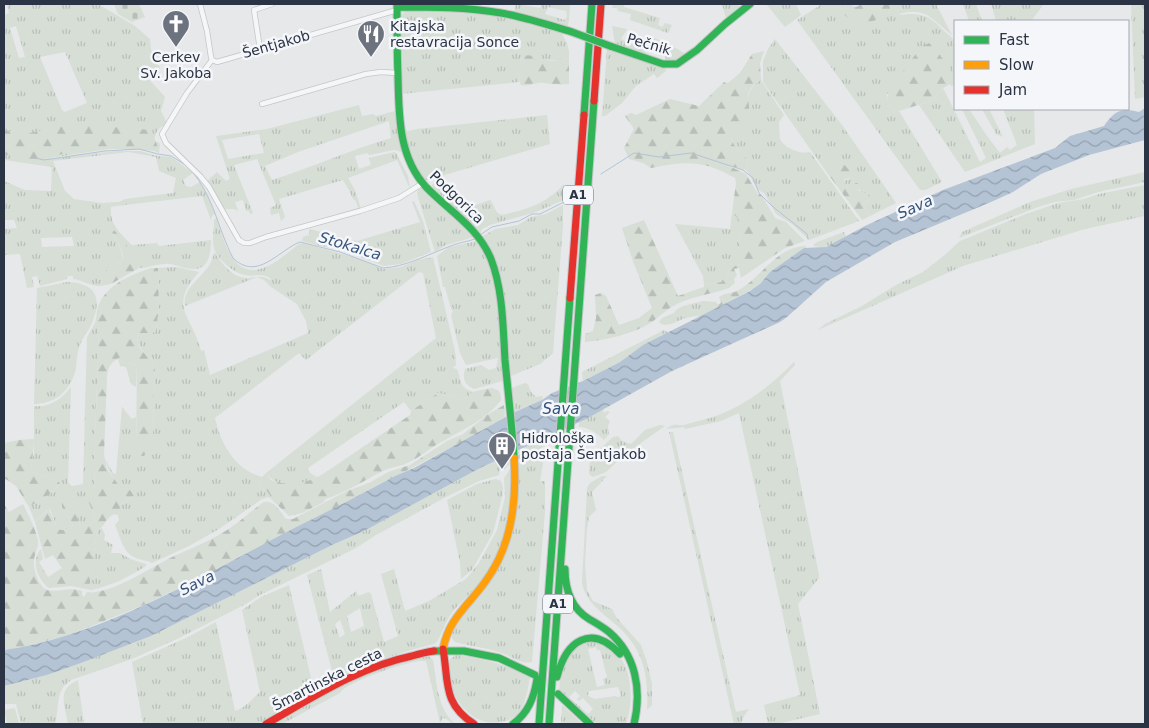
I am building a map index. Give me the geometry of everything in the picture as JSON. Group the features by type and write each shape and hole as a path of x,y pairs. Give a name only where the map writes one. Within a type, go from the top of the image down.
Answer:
{"main road":[{"path":"586,4 585,40 588,50"},
{"name":"A1","path":"539,724 592,4"},
{"name":"A1","path":"549,724 602,4"},
{"path":"599,32 605,18 607,4"},
{"name":"Pečnik","path":"397,7 484,10 529,19 663,64 677,64 697,50 750,4"},
{"name":"Podgorica","path":"397,7 399,120 403,143 412,168 423,183 475,232 490,256 497,277 515,473 513,512 502,550 486,580 453,620 445,636 443,649"},
{"path":"565,504 568,518 565,574 567,589 572,602 580,612 615,638 629,659 636,677 638,691 637,712 634,724"},
{"path":"550,704 556,691 558,670 567,651 582,640 600,639 609,642 616,648 629,672 633,697 632,713 628,724"},
{"path":"514,724 525,715 533,699 541,653 545,645"},
{"path":"443,649 440,665 444,696 452,712 464,724"},
{"path":"443,649 447,688 451,701 459,713 474,724"},
{"name":"Šmartinska cesta","path":"266,724 318,695 377,666 413,654 443,649 465,650 489,655 512,663 535,675"},
{"path":"558,694 590,724"}],"street":[{"path":"200,4 212,60 187,93 163,130 162,138 209,186 239,240 244,243 250,243 360,211 399,198 423,183"},
{"path":"260,49 254,10 272,4"},
{"name":"Šentjakob","path":"212,60 218,61 260,49 397,7"},
{"path":"262,104 366,74 381,72 398,73"}],"green space":[{"path":"98,4 135,26 150,39 151,50 160,68 158,71 155,70 146,76 165,97 161,111 167,123 158,130 155,137 149,138 4,136 4,15 9,13 7,5 4,5","holes":["16,26 25,57 19,58 10,28","65,52 87,103 65,112 62,110 40,57"]},
{"path":"114,4 139,4 145,17 132,22 118,14"},
{"path":"516,4 540,8 542,4 570,4 567,27 541,18 514,12","holes":["548,7 566,11 567,16 565,20 545,14"]},
{"path":"613,4 624,4 624,7 660,18 658,25 662,27 665,23 672,25 668,33 630,20 631,14 618,11 617,8 612,8"},
{"path":"722,4 737,4 740,8 726,18"},
{"path":"766,4 796,4 801,15 785,27"},
{"path":"822,4 846,4 841,9 888,14 892,4 936,4 952,35 923,13 909,12 899,14 925,16 952,38 954,41 954,76 939,54 887,94 887,99 891,108 899,111 942,182 925,190 920,190 797,20"},
{"path":"841,4 856,7 862,4 892,4 888,14 874,21 861,23 845,16"},
{"path":"963,4 976,4 982,20 969,20"},
{"path":"991,4 1044,4 1032,20 996,20"},
{"path":"1131,4 1145,4 1145,97 1135,99"},
{"path":"455,10 512,17 561,32 569,51 561,59 557,60 528,55 521,59 519,82 401,94 401,16 405,11"},
{"path":"612,26 627,29 621,39 639,47 655,60 615,44"},
{"path":"647,35 669,44 689,56 684,60 666,63 665,56 670,46 661,42 658,46 652,44"},
{"path":"775,39 842,125 896,203 870,216 864,207 864,204 869,201 866,193 862,193 855,183 849,186 843,182 850,178 848,167 838,161 825,170 763,82 763,61"},
{"path":"929,43 943,59 954,74 954,85 951,86 950,84 943,88 931,101 899,111 891,108 887,99 889,90 921,47"},
{"path":"607,49 665,68 666,71 657,78 654,74 636,86 622,103 605,116 602,116"},
{"path":"569,51 569,84 540,83 521,85 519,78 520,66 525,56 530,55 554,61"},
{"path":"764,51 760,63 761,80 751,88 748,96 748,120 731,138 734,145 745,156 749,174 746,170 727,165 746,174 758,194 761,194 775,218 786,222 805,241 785,248 741,278 739,268 734,269 737,275 734,279 735,283 729,288 677,304 652,322 628,333 602,340 585,342 585,334 593,331 596,318 595,295 601,293 606,296 619,325 639,318 652,308 622,228 644,220 678,296 704,287 704,285 721,282 726,279 731,269 741,263 739,242 741,226 739,220 732,213 735,178 704,165 685,163 651,168 643,163 629,159 624,148 634,129 625,116 631,113 636,115 670,99 699,106 724,82 728,83 740,73 752,54"},
{"path":"761,80 784,115 779,122 780,139 782,142 798,152 810,152 859,221 809,240 792,224 776,214 764,193 758,190 749,174 745,156 734,145 731,137 749,116 748,101 750,91"},
{"path":"943,88 980,162 986,158 962,110 970,110 1000,153 1007,147 1010,150 1017,145 1003,110 1034,110 1035,144 965,172 919,105 931,101"},
{"path":"359,105 362,116 373,114 376,116 395,111 398,138 402,152 394,150 355,156 359,169 371,165 369,158 396,153 408,176 410,189 397,160 348,178 355,190 361,209 292,228 358,208 356,201 343,180 279,199 285,217 281,221 279,213 271,215 270,208 276,205 257,159 234,165 253,213 250,214 249,211 246,211 243,200 235,202 238,211 224,209 207,181 217,172 226,181 230,179 216,136 267,129","holes":["389,121 391,138 272,180 265,166 298,152","259,134 264,153 228,159 222,140"]},
{"path":"983,110 990,110 1003,137 996,134"},
{"path":"547,115 550,144 425,180 411,156 404,129 408,131"},
{"path":"74,124 152,130 159,151 86,147 34,162 4,154 4,130 25,134"},
{"path":"4,139 158,142 160,144 159,153 149,149 109,149 36,160 117,151 140,151 171,157 193,173 183,180 186,186 191,187 200,182 215,214 211,220 202,196 111,207 112,219 117,228 132,245 157,243 159,246 211,240 208,259 203,267 198,269 166,264 139,268 135,257 128,248 111,232 120,248 122,260 109,267 101,286 68,276 67,279 40,286 37,276 32,277 34,287 27,288 20,254 4,255 4,229 17,228 14,220 4,220 4,181 25,190 51,191 52,167 4,160","holes":["128,152 156,157 159,171 176,178 173,193 125,199 119,202 102,203 74,199 65,191 53,161","72,237 74,246 42,247 41,238"]},
{"path":"833,160 845,165 852,173 853,176 844,180 845,185 849,186 858,183 859,191 869,194 871,199 864,204 864,207 870,216 862,220 825,170"},
{"path":"1145,172 1145,182 1038,207 959,238 962,232 1030,202 1071,189"},
{"path":"434,182 464,209 490,200 497,212 501,214 518,211 540,203 553,195 564,184 564,200 536,212 490,225 482,229 480,233 462,214 433,189"},
{"path":"1145,185 1145,216 1085,229 963,266 818,330 825,324 923,272 960,241 1058,203"},
{"path":"418,188 423,189 474,237 446,245 435,252 417,194"},
{"path":"414,201 423,221 431,252 401,264 384,266 338,249 302,241 303,237 309,235 310,229 357,241 420,222 412,202"},
{"path":"563,205 553,353 540,364 511,376 501,279 494,256 483,236 495,229 518,225 531,217 546,214"},
{"path":"732,213 739,220 741,226 739,242 741,263 731,269 726,279 721,282 704,285 703,276 675,224 730,229"},
{"path":"217,217 225,244 230,253 242,267 250,270 271,265 303,243 363,260 383,269 401,267 418,260 433,257 455,351 456,365 453,368 457,369 462,385 472,392 466,399 438,393 411,411 404,402 308,468 310,473 317,477 304,483 283,484 277,482 266,473 436,338 423,273 419,272 306,360 299,353 215,418 221,437 230,454 244,468 262,477 259,486 270,495 219,529 189,546 152,563 131,555 122,544 115,525 119,520 118,511 121,505 134,496 120,492 105,459 113,473 116,474 122,407 132,419 136,417 136,450 153,434 155,364 140,347 138,338 139,333 152,333 156,330 159,308 158,268 177,267 199,272 190,284 183,303 201,351 204,350 210,375 308,333 306,321 297,304 257,277 271,279 262,275 241,274 231,269 215,252 213,245 214,220"},
{"path":"112,228 132,252 139,268 111,284 101,286 107,268 119,263 123,256 120,246 110,229"},
{"path":"844,232 846,236 830,245 817,247 813,245 817,242"},
{"path":"477,241 485,254 494,287 499,325 502,381 474,389 468,386 465,381 465,369 481,365 489,370 496,368 498,358 466,365 460,353 451,315 453,311 445,287 443,287 437,256 449,247"},
{"path":"806,246 770,272 754,288 700,317 697,316 721,303 719,297 721,295 737,291 746,285 777,257 795,248"},
{"path":"214,252 227,269 236,275 246,278 257,277 185,306 189,288 207,269"},
{"path":"151,268 158,268 159,308 156,330 152,333 139,333 138,338 139,347 155,364 153,434 147,440 149,449 144,456 138,456 136,450 137,366 124,361 121,357 109,367 107,373 104,455 107,469 120,491 125,493 130,490 134,496 121,504 118,515 114,514 111,516 97,531 93,560 89,572 91,590 71,586 49,588 37,570 36,559 41,549 43,559 39,562 48,577 62,568 53,555 45,559 35,522 49,509 57,528 61,530 70,529 73,525 62,506 65,500 68,501 75,511 80,525 89,526 96,519 88,501 88,496 95,487 99,326 95,323 98,306 103,297 115,285 128,277"},
{"path":"67,282 85,285 91,289 97,300 95,316 81,342 74,376 67,389 56,398 34,404 37,288"},
{"path":"703,301 716,302 718,305 699,315 685,318 672,324 665,325 659,322 662,318 674,313 683,306"},
{"path":"95,323 99,326 94,467 95,488 88,496 88,501 96,519 89,526 80,525 75,511 62,503 64,512 73,525 70,529 61,530 57,528 50,509 35,522 29,507 50,494 60,484 32,472 34,406 45,406 55,402 71,387 68,483 72,486 83,484 87,337"},
{"path":"664,330 669,333 643,345 620,362 583,381 582,372"},
{"path":"121,357 137,366 136,387 131,384 126,367 120,366 118,359"},
{"path":"794,362 795,365 780,381 819,575 819,578 798,604 820,714 777,724 768,724 764,705 800,695 739,413 721,421 685,429 684,427 666,429 673,425 684,425 722,414 745,402 766,388"},
{"path":"525,383 528,384 531,392 536,397 543,397 542,400 515,412 512,388"},
{"path":"491,388 499,391 501,400 475,423 410,462 386,470 325,499 324,502 302,513 289,516 269,497 270,495 266,490 259,486 262,477 266,473 271,480 291,484 304,482 323,474 410,415 411,411 438,393 466,399 472,392"},
{"path":"504,405 505,418 488,428 232,562 144,605 69,635 4,650 4,504 9,512 23,504 30,518 38,540 34,568 42,586 51,591 69,589 82,591 84,597 87,592 105,590 128,581 168,559 200,545 234,525 264,502 274,505 286,519 293,519 388,472 410,465 447,441 463,434 487,415"},
{"path":"603,409 604,413 610,412 605,417 610,421 608,426 609,434 604,440 593,431 579,427 579,422"},
{"path":"660,425 665,426 624,455 606,472 593,477 589,474 590,458 613,437 618,436 622,441 631,444 645,430"},
{"path":"669,432 673,432 736,712 749,709 741,724 734,724"},
{"path":"550,435 551,440 532,455 518,459 518,451"},
{"path":"34,439 32,472 60,484 50,494 29,507 16,486 4,478 5,443"},
{"path":"540,453 543,463 540,481 545,481 545,512 532,662 526,662 496,651 455,642 451,632 453,625 463,610 494,574 507,548 512,534 517,506 519,463 525,463"},
{"path":"508,455 509,465 504,469 503,467 500,469 499,475 479,481 446,497 356,548 260,595 179,638 132,659 71,680 60,692 55,724 21,724 16,704 4,704 4,686 47,675 151,636 332,545 366,530 480,468"},
{"path":"510,469 509,513 497,554 482,580 451,614 437,642 377,661 259,724 143,724 132,662 186,638 216,622 235,711 245,706 260,692 242,610 261,597 289,585 312,682 332,671 307,575 321,569 330,612 356,591 358,596 369,592 384,642 398,636 381,574 394,569 405,611 429,601 466,579 479,563 497,530 505,497 504,478","holes":["360,608 364,626 351,632 347,616","340,620 345,634 340,638 335,624"]},
{"path":"602,476 607,476 592,492 596,510 589,517 587,529 585,564 587,590 593,601 612,609 616,617 641,645 652,684 652,705 647,710 647,685 638,652 624,633 590,601 582,583 587,488 590,483"},
{"path":"496,479 501,481 503,488 493,533 472,570 461,579 460,563 447,500 477,484"},
{"path":"102,528 105,535 104,540 113,545 111,553 120,553 130,559 146,564 146,566 120,581 91,590 89,571 93,560 97,531"},
{"path":"599,641 616,653 623,661 627,669 630,688 630,707 626,724 597,724 559,690 561,669 577,644","holes":["596,647 597,650 600,650 607,677 603,679 605,685 597,687 588,649","618,687 621,695 619,697 595,699 588,696 589,691","575,691 580,696 577,699 579,701 583,698 593,709 588,714 569,697"]},
{"path":"456,655 494,663 530,677 522,707 514,717 506,721 488,722 477,719 460,704 450,682 449,670 450,659"},
{"path":"424,656 430,657 433,660 441,703 449,718 455,724 445,718 440,723 426,661 419,661 401,665 364,679 282,724 274,724 328,693 365,675 404,660"},
{"path":"78,680 84,724 68,724 64,693 71,684"},
{"path":"562,705 582,724 561,724"},
{"path":"15,708 19,724 7,724 4,710"}],"water":[{"name":"Sava","path":"1145,108 1145,140 1089,155 1041,174 1013,192 895,242 826,282 780,322 672,371 586,419 480,468 366,530 332,545 151,636 47,675 4,686 4,650 37,644 104,622 202,577 280,535 414,468 515,412 620,362 643,345 750,291 761,283 770,272 804,248 826,247 865,226 943,190 1055,148 1070,136 1104,126 1118,112 1127,110 1139,112"}],"waterway":[{"name":"Stokalca","path":"35,158 44,160 105,151 139,149 171,156 187,166"},
{"name":"Stokalca","path":"601,174 634,153 659,157 691,153 743,170 753,178 759,193 807,234 808,239"},
{"name":"Stokalca","path":"191,170 211,202 233,258 242,265 259,266 300,242 340,252 383,268 408,263 451,246 475,239"},
{"name":"Stokalca","path":"480,235 492,227 519,221 532,214 540,214 568,200"}],"traffic: fast":[{"path":"397,4 399,105 405,149 417,175 426,187 471,228 491,259 498,283 502,309 514,458"},
{"path":"584,115 592,4"},
{"path":"610,46 663,64 677,64 697,50 750,4"},
{"path":"397,7 488,11 537,21 572,32"},
{"path":"572,32 610,46"},
{"path":"549,724 594,101"},
{"path":"539,724 570,298"},
{"path":"565,569 566,584 573,604 583,615 607,630 618,641 631,662 637,686 634,724"},
{"path":"557,677 561,664 567,654 581,640 599,639 620,654"},
{"path":"434,651 464,651 499,658 535,675"},
{"path":"513,724 523,715 530,704 537,679"},
{"path":"558,694 590,724"}],"traffic: slow":[{"path":"443,649 454,621 494,568 507,538 515,490 514,458"}],"traffic: jam":[{"path":"594,101 601,4"},
{"path":"570,298 584,115"},
{"path":"443,649 447,682 452,700 464,716 474,724"},
{"path":"266,724 355,675 392,661 434,651"}],"place":[{"name":"Cerkev Sv. Jakoba","path":"176,48"},
{"name":"Kitajska restavracija Sonce","path":"371,58"},
{"name":"Hidrološka postaja Šentjakob","path":"502,470"}]}
